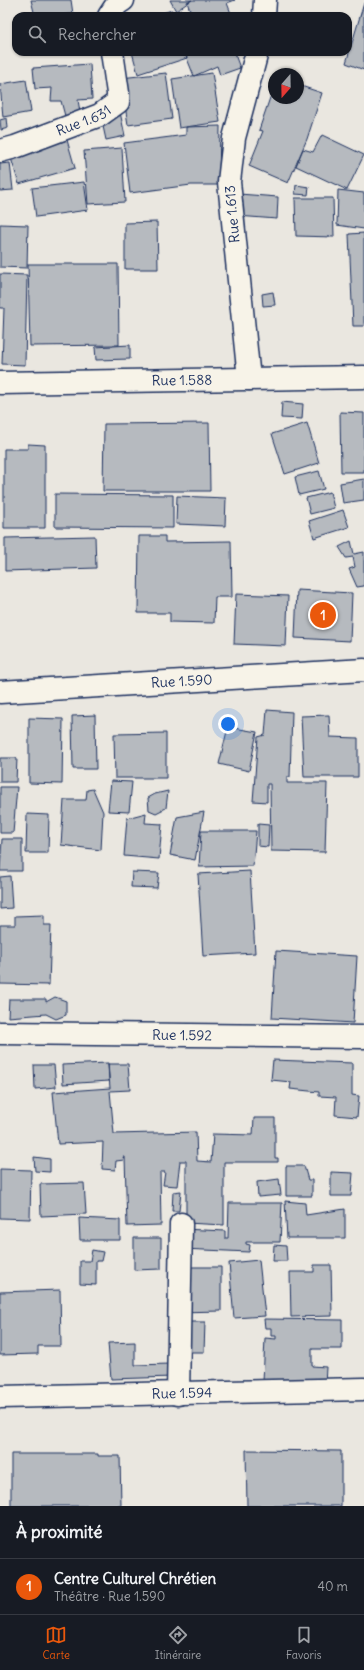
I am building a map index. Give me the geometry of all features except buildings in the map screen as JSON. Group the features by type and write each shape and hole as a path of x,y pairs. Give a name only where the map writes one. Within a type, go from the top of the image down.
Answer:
{"street":[{"path":"112,12 117,4 123,0"},
{"path":"264,12 265,0"},
{"name":"Rue 1.631","path":"0,151 15,147 100,115 118,102 113,56"},
{"name":"Rue 1.613","path":"249,379 229,182 234,138 256,56"},
{"name":"Rue 1.588","path":"0,383 364,376"},
{"name":"Rue 1.590","path":"0,692 364,670"},
{"name":"Rue 1.592","path":"0,1033 364,1037"},
{"path":"178,1394 182,1224"},
{"name":"Rue 1.594","path":"0,1397 364,1389"}],"place":[{"name":"Centre Culturel Chrétien","path":"323,615"}]}
